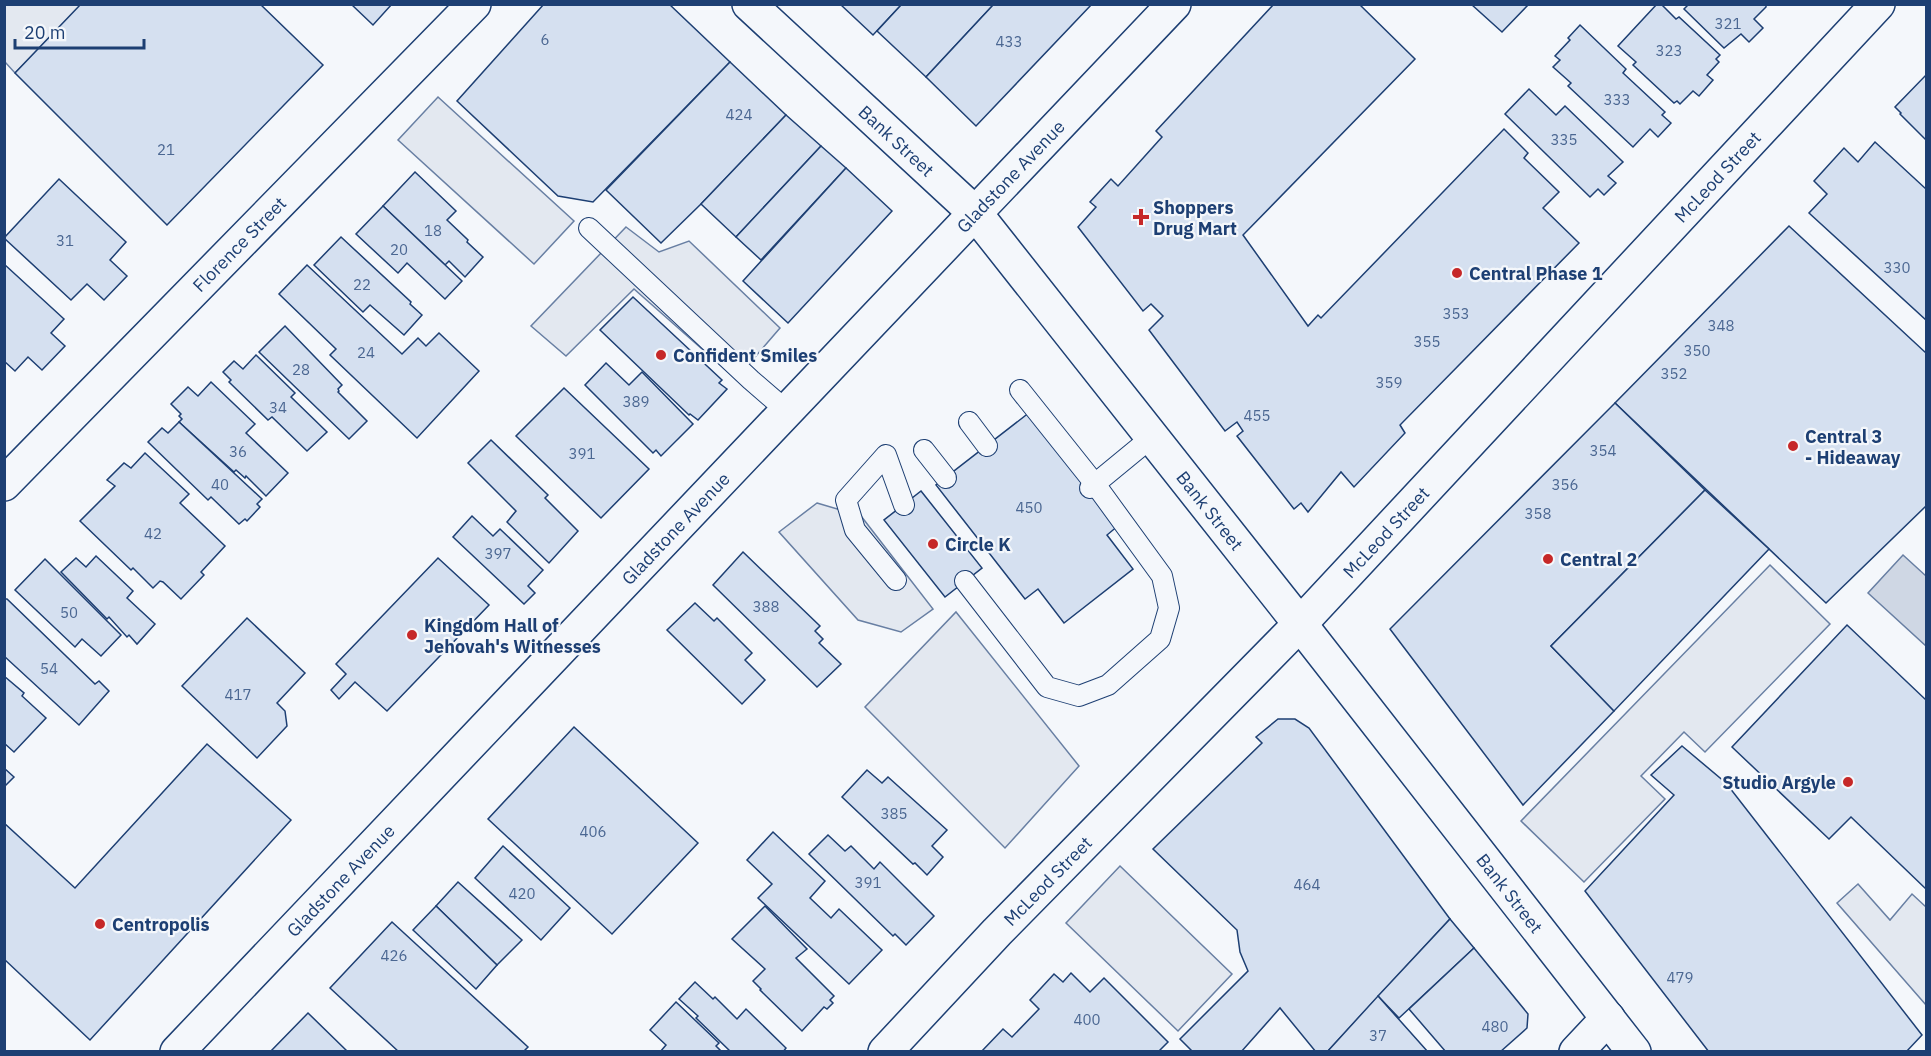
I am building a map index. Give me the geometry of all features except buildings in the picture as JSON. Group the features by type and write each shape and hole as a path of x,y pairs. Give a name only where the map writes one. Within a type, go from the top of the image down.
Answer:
{"main road":[{"name":"Florence Street","path":"4,484 474,4"},
{"name":"Bank Street","path":"749,4 975,213 1634,1052"},
{"name":"Gladstone Avenue","path":"177,1052 1174,4"},
{"name":"McLeod Street","path":"885,1052 997,932 1300,624 1878,4"},
{"path":"1576,1052 1608,1017"}],"lane":[{"path":"589,228 787,411"},
{"path":"965,581 1047,687 1079,696 1108,685 1160,639 1169,608 1162,576 1020,390"},
{"path":"969,422 987,446"},
{"path":"1092,486 1152,437"},
{"path":"924,450 946,478"},
{"path":"896,580 855,530 846,500 886,455 904,505"}],"shaded area":[{"path":"4,5 81,5 15,73 5,62"},
{"path":"438,97 574,221 534,264 398,140"},
{"path":"626,227 659,252 689,241 780,328 736,379 634,289 566,356 531,326"},
{"path":"817,503 861,516 933,609 901,632 858,620 779,532"},
{"path":"1903,555 1926,576 1926,646 1868,593"},
{"path":"1770,565 1830,624 1705,752 1684,732 1641,776 1665,799 1584,882 1521,821"},
{"path":"956,612 1079,766 1005,848 865,707"},
{"path":"1120,866 1232,974 1178,1031 1066,923"},
{"path":"1858,884 1890,920 1912,894 1926,907 1926,1005 1837,903"}],"place":[{"name":"Shoppers Drug Mart","path":"1141,217"},
{"name":"Central Phase 1","path":"1457,273"},
{"name":"Confident Smiles","path":"661,355"},
{"name":"Central 3 - Hideaway","path":"1793,446"},
{"name":"Circle K","path":"933,544"},
{"name":"Central 2","path":"1548,559"},
{"name":"Kingdom Hall of Jehovah's Witnesses","path":"412,635"},
{"name":"Studio Argyle","path":"1848,782"},
{"name":"Centropolis","path":"100,924"}]}
